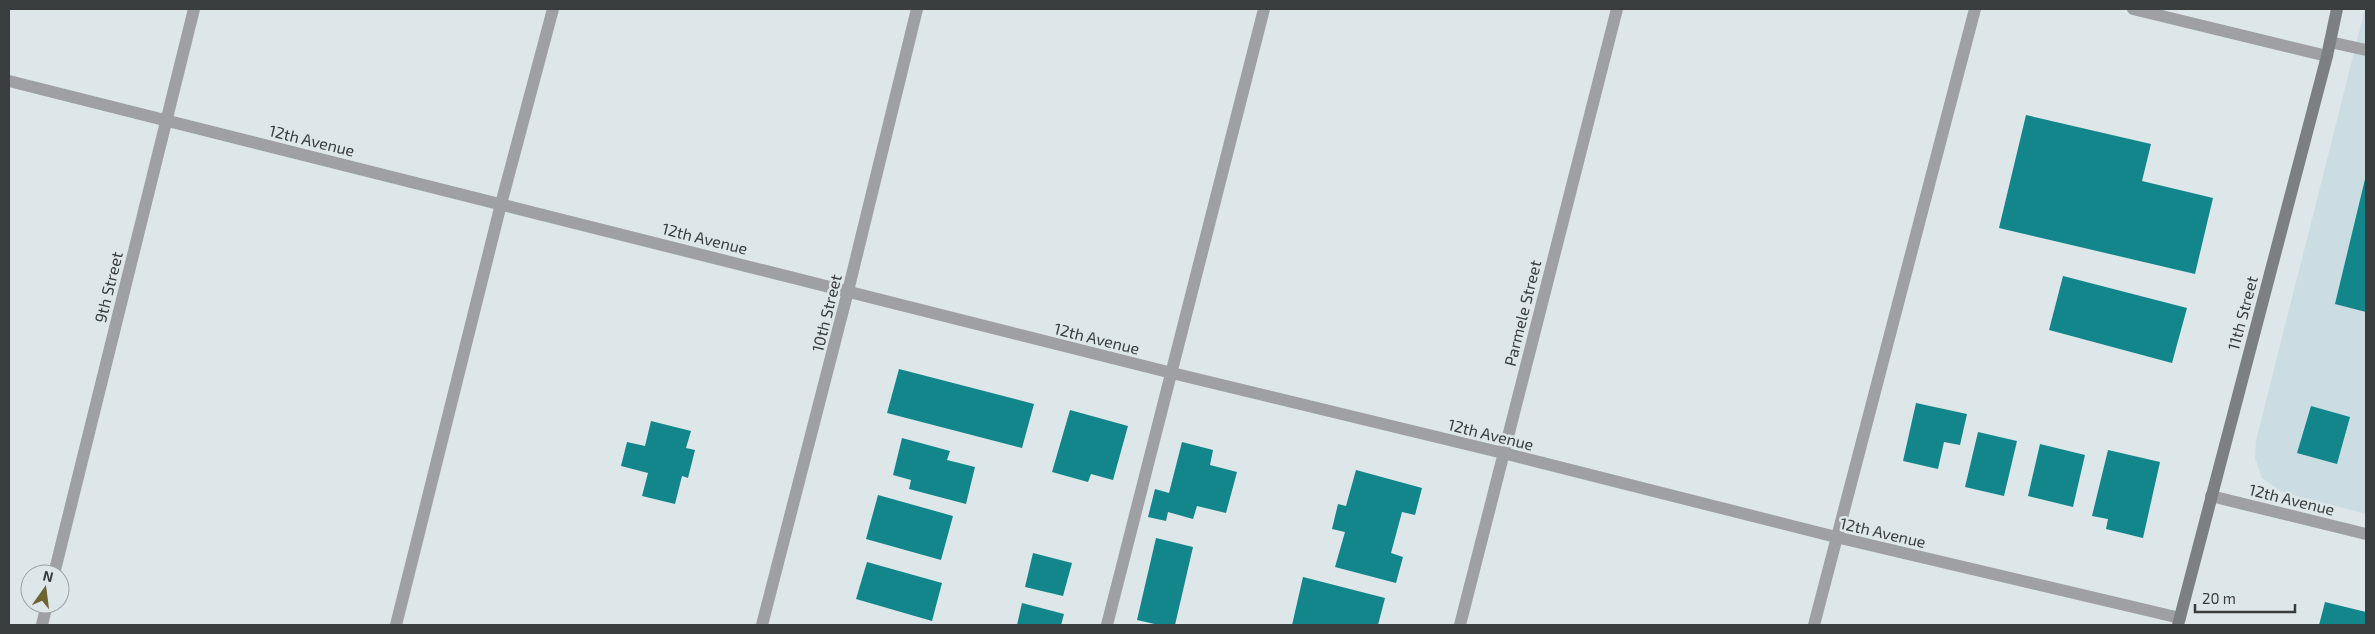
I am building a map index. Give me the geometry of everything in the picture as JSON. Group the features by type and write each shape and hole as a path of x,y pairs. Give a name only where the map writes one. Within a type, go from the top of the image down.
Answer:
{"main road":[{"name":"11th Street","path":"2179,622 2327,56 2337,9"}],"street":[{"name":"9th Street","path":"56,564 194,9"},
{"path":"396,625 500,204 553,9"},
{"name":"10th Street","path":"762,625 848,291 917,9"},
{"path":"1106,625 1264,9"},
{"name":"Parmele Street","path":"1460,625 1617,9"},
{"path":"1814,625 1976,9"},
{"path":"2133,9 2327,56"},
{"path":"2330,42 2366,50"},
{"name":"12th Avenue","path":"9,81 1172,373 1503,453 2179,622"},
{"name":"12th Avenue","path":"2211,496 2366,534"}],"shaded area":[{"path":"2365,9 2366,514 2282,492 2262,478 2255,458 2256,441"}],"building":[{"path":"2026,115 2151,144 2142,181 2213,198 2195,274 1999,228"},
{"path":"2366,175 2366,312 2335,304"},
{"path":"2063,276 2187,308 2172,363 2049,330"},
{"path":"899,369 1034,404 1022,448 887,413"},
{"path":"1916,403 1967,414 1960,445 1944,442 1938,469 1903,461"},
{"path":"2311,406 2350,417 2337,464 2297,453"},
{"path":"1070,410 1128,426 1113,480 1091,474 1088,482 1052,472"},
{"path":"651,421 691,431 686,448 695,450 688,478 682,476 675,504 642,496 648,473 621,466 627,442 645,446"},
{"path":"1978,432 2017,441 2004,496 1965,487"},
{"path":"902,438 950,451 947,460 975,467 966,504 909,489 911,480 893,475"},
{"path":"1182,442 1213,450 1210,465 1237,472 1226,513 1197,506 1193,519 1168,512 1166,521 1148,517 1155,489 1169,493"},
{"path":"2040,444 2085,455 2073,507 2028,496"},
{"path":"2108,450 2160,462 2143,538 2106,529 2108,519 2092,516"},
{"path":"1356,470 1422,488 1415,515 1402,512 1391,553 1403,557 1396,583 1335,567 1345,532 1332,529 1338,504 1346,506"},
{"path":"878,495 953,516 941,560 866,539"},
{"path":"1156,538 1193,547 1175,625 1159,625 1137,620"},
{"path":"1033,553 1072,563 1063,596 1025,587"},
{"path":"867,562 942,583 932,621 856,599"},
{"path":"1303,577 1385,598 1378,625 1292,625"},
{"path":"2325,602 2366,612 2366,625 2319,625"},
{"path":"1022,603 1064,614 1061,625 1017,625"}]}
